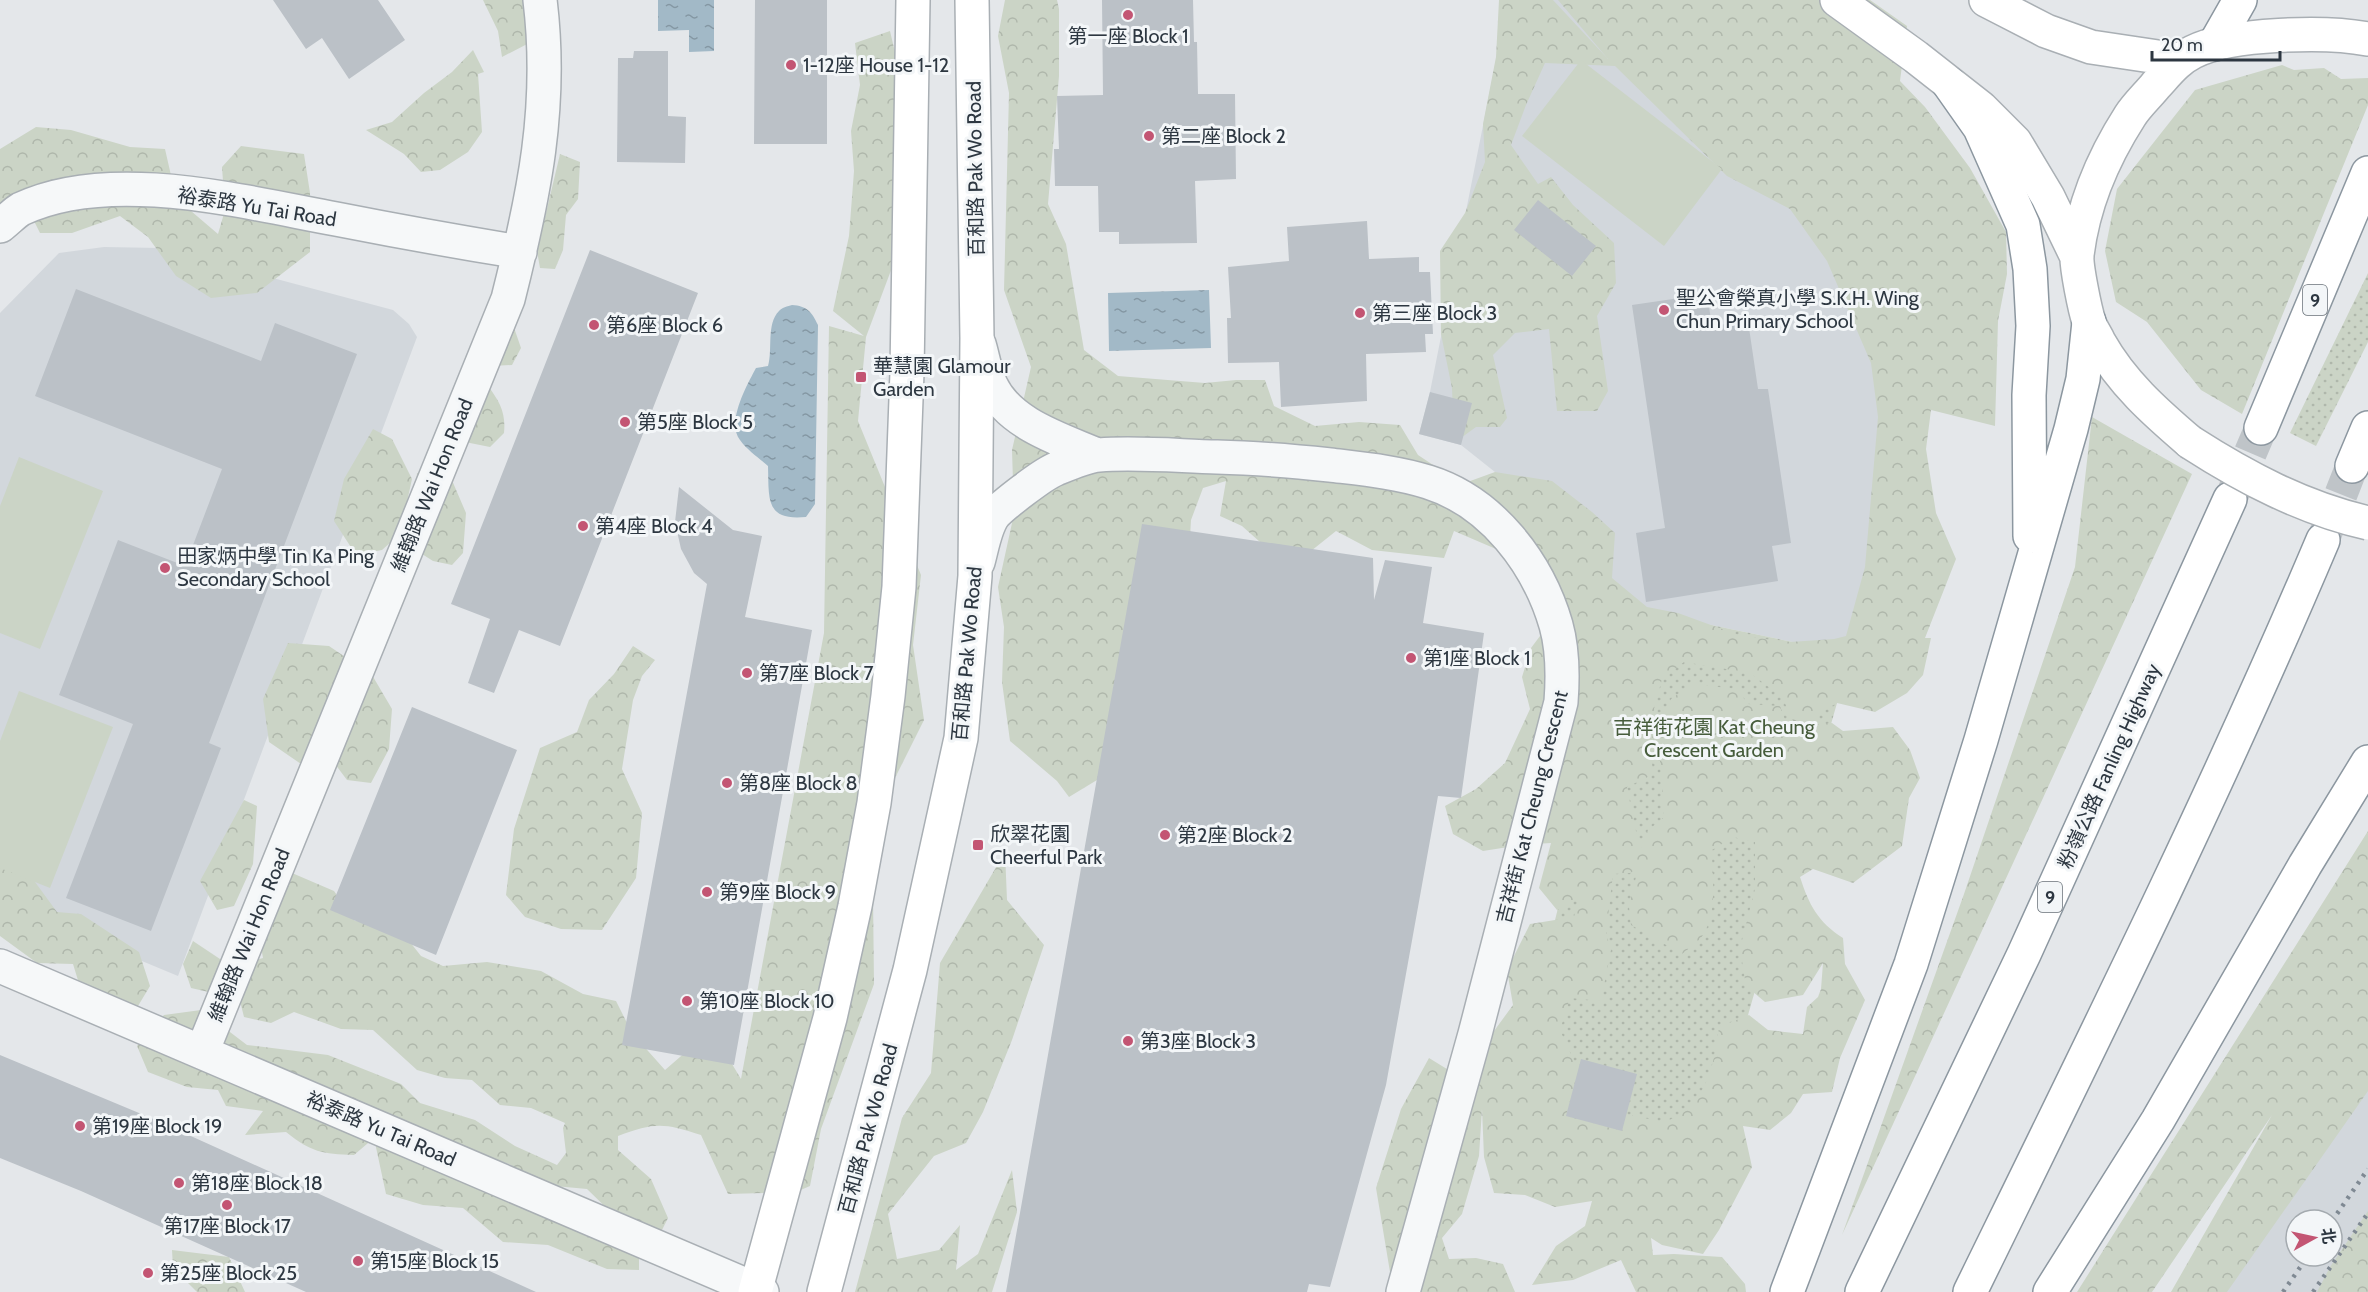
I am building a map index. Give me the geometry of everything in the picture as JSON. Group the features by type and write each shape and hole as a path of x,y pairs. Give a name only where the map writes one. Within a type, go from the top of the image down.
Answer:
{"main road":[{"path":"758,1291 830,1018 855,906 874,803 888,696 900,587 907,372 913,0"},
{"name":"百和路 Pak Wo Road","path":"824,1292 910,970 961,738 975,576 977,338 972,0"},
{"path":"1787,1292 1911,964 1981,740 2049,508 2083,379 2089,322 2077,257 2048,197 2015,142 1980,108 1837,0"},
{"path":"1986,0 2046,31 2091,47 2178,60"},
{"path":"2215,44 2240,0"},
{"path":"2077,257 2087,205 2097,178 2131,114 2178,60 2215,44 2289,35 2326,35 2364,39"},
{"path":"1949,84 1980,128 2019,215 2025,236 2030,269 2033,326 2029,395 2029,574"},
{"name":"9","path":"2261,428 2368,173"},
{"path":"2089,322 2106,354 2129,385 2151,409 2190,442 2225,465 2265,486 2342,517 2368,523"},
{"path":"2352,466 2368,428"},
{"name":"粉嶺公路 Fanling Highway","path":"1862,1292 2024,954 2230,499"},
{"path":"1970,1292 2125,975 2293,609 2322,540"},
{"path":"2050,1292 2157,1120 2299,875 2368,762"}],"street":[{"name":"維翰路 Wai Hon Road","path":"202,1052 508,299 528,223 544,117 545,43 540,0"},
{"name":"裕泰路 Yu Tai Road","path":"0,226 20,210 57,196 107,190 154,191 216,197 520,252"},
{"name":"吉祥街 Kat Cheung Crescent","path":"977,338 991,386 1007,407 1026,423 1097,455"},
{"name":"吉祥街 Kat Cheung Crescent","path":"975,576 983,543 994,516 1034,482 1054,470 1097,455 1257,458 1376,470 1430,482 1455,493 1501,528 1520,550 1536,576 1557,627 1563,676 1555,730 1475,1034 1403,1292"},
{"name":"裕泰路 Yu Tai Road","path":"0,966 758,1291"}],"shaded area":[{"name":"聖公會榮真小學 S.K.H. Wing Chun Primary School","path":"1508,0 1576,0 1766,134 1897,380 1851,654 1585,599 1495,472 1461,445 1419,434 1430,392"},
{"name":"田家炳中學 Tin Ka Ping Secondary School","path":"104,247 160,248 393,310 409,324 417,337 178,976 0,902 0,313 59,253"},
{"path":"2368,1080 2368,1255 2343,1292 2221,1292"}],"green space":[{"path":"483,0 554,0 533,41 502,57 498,31"},
{"path":"1005,0 1057,0 1059,76 1048,204 1066,244 1084,350 1118,376 1205,383 1265,380 1274,406 1315,426 1359,422 1400,425 1418,455 1462,484 1495,472 1552,481 1615,533 1612,578 1647,607 1678,613 1741,636 1790,642 1846,636 1865,567 1878,417 1871,363 1827,261 1790,209 1727,176 1615,66 1545,63 1511,145 1538,184 1551,177 1573,205 1614,243 1616,283 1597,316 1608,391 1597,411 1557,411 1549,329 1515,333 1493,355 1507,418 1500,427 1476,427 1454,443 1452,388 1441,334 1440,251 1465,213 1485,162 1483,124 1496,57 1499,0 1553,0 1608,59 1558,0 1870,0 1907,26 1900,81 1925,107 1970,168 2006,232 2007,274 1998,321 1995,426 1931,410 1926,449 1936,513 1956,559 1925,638 1931,638 1923,675 1907,693 1875,712 1837,703 1798,726 1832,723 1843,731 1893,727 1910,750 1920,778 1909,798 1902,846 1853,883 1813,869 1800,877 1816,912 1827,926 1843,938 1845,964 1865,1000 1840,1058 1832,1092 1803,1094 1791,1113 1770,1130 1743,1126 1752,1167 1719,1230 1703,1254 1662,1245 1651,1238 1653,1255 1722,1257 1745,1284 1746,1292 1636,1292 1621,1260 1573,1280 1532,1285 1556,1246 1585,1226 1592,1201 1555,1207 1525,1195 1494,1193 1484,1157 1482,1109 1479,1156 1462,1214 1442,1238 1449,1259 1476,1258 1503,1264 1515,1292 1389,1292 1392,1284 1376,1188 1401,1109 1429,1058 1455,1074 1484,1063 1486,1042 1513,1005 1507,970 1530,924 1574,917 1578,898 1557,910 1539,888 1551,843 1483,851 1453,834 1445,806 1476,789 1505,763 1530,709 1522,677 1531,648 1552,620 1531,583 1496,549 1454,531 1444,558 1372,550 1336,531 1296,563 1269,550 1242,526 1220,516 1226,481 1203,488 1191,520 1189,554 1097,780 1069,797 1057,781 1010,741 1002,682 1004,627 998,587 1014,514 1012,450 1031,367 1004,290 1009,93 998,36","holes":["1684,662 1750,673 1782,697 1796,727 1788,728 1780,706 1748,704 1737,689 1692,684 1671,699 1658,733 1664,817 1646,832 1642,848 1635,828 1627,787 1652,775 1654,709 1662,679","1733,837 1755,842 1755,889 1740,948 1746,986 1765,1002 1803,995 1823,963 1821,989 1818,997 1807,1007 1803,1034 1768,1030 1749,1015 1719,1027 1716,1050 1706,1083 1685,1111 1664,1123 1633,1115 1622,1131 1566,1116 1578,1070 1560,1030 1570,998 1601,1001 1611,950 1606,934 1613,874 1630,873 1638,868 1629,907 1631,925 1682,954 1701,938 1708,926 1713,894 1712,850"]},
{"path":"890,31 906,99 893,265 866,337 858,421 921,575 913,645 924,720 887,794 873,896 874,984 821,1129 810,1186 796,1192 728,1194 701,1135 668,1126 651,1126 631,1131 618,1136 618,1150 651,1179 668,1218 659,1236 624,1225 587,1189 544,1185 509,1164 480,1154 493,1181 518,1207 569,1221 639,1250 639,1270 607,1269 548,1245 503,1242 463,1208 423,1205 386,1194 374,1138 354,1155 317,1151 286,1132 245,1135 263,1111 226,1106 218,1090 187,1087 148,1072 137,1046 164,1015 201,1010 247,1045 328,1055 401,1084 420,1103 475,1120 515,1146 557,1165 566,1153 563,1128 565,1123 531,1108 500,1105 472,1080 445,1078 417,1070 373,1030 341,1029 294,1012 271,1023 244,1017 237,989 252,961 263,958 259,935 292,873 334,891 355,921 395,923 421,956 443,966 487,962 541,971 583,994 616,1001 632,1033 665,1070 703,1037 723,1049 741,1079 824,633 829,326 864,336 833,311 849,236 854,171 851,131 860,85 855,43"},
{"path":"473,50 484,72 478,74 482,132 468,152 440,170 421,172 404,154 366,130 392,122 452,72"},
{"path":"1581,60 1722,169 1664,246 1522,136"},
{"path":"2282,65 2294,70 2324,68 2341,79 2368,78 2368,105 2242,414 2201,390 2147,322 2116,302 2105,251 2117,189 2195,90"},
{"path":"36,127 71,130 130,147 165,149 175,193 191,211 218,234 225,210 222,167 241,146 304,154 310,193 310,252 257,293 211,298 176,276 148,237 120,216 72,233 40,233 27,207 0,220 0,149"},
{"path":"560,154 580,162 578,199 566,215 563,250 555,269 540,268 537,251"},
{"path":"2368,273 2368,342 2316,446 2290,433"},
{"path":"510,316 521,348 512,365 492,366"},
{"path":"488,386 496,397 504,419 504,433 490,447 465,442"},
{"path":"2092,417 2192,474 1842,1235 1964,894 2075,567"},
{"path":"373,429 392,439 412,479 400,534 382,550 356,555 334,521 344,479"},
{"path":"19,457 103,491 40,649 0,633 0,506"},
{"path":"417,473 451,478 466,513 463,553 452,565 433,561 422,554 414,517"},
{"name":"吉祥街花園 Kat Cheung Crescent Garden","path":"1585,599 1851,654 1699,1187 1500,1139 1606,717"},
{"path":"288,643 329,646 372,675 392,709 389,749 371,783 347,780 335,764 301,764 269,742 263,699"},
{"path":"633,646 655,660 642,676 633,700 622,769 642,813 636,878 602,930 561,929 525,917 506,895 514,829 540,748 577,732 589,700 614,674"},
{"path":"19,691 113,727 50,888 0,868 0,741"},
{"path":"244,800 257,806 253,864 234,906 217,910 200,881"},
{"path":"2368,831 2368,1091 2227,1292 2171,1292 2272,1115 2152,1292 2077,1292"},
{"path":"1005,852 1007,900 1044,945 1012,1040 983,1112 966,1143 934,1156 888,1214 897,1259 939,1250 960,1225 956,1270 978,1254 1012,1170 1017,1212 992,1292 855,1292 902,1118 931,1073 940,963"},
{"path":"0,855 27,871 57,912 81,914 139,952 150,986 135,1011 81,990 73,964 37,963 0,936"},
{"path":"193,941 220,959 232,975 213,993 191,988 183,964"},
{"path":"2368,1211 2368,1292 2317,1292 2329,1268 2344,1268 2344,1246"},
{"path":"172,1250 229,1257 245,1292 197,1292 173,1268"}],"water":[{"path":"658,0 714,0 714,51 689,52 689,30 658,31"},
{"path":"1209,290 1211,348 1109,351 1108,293"},
{"path":"792,305 808,311 818,325 815,504 806,517 783,515 776,511 770,498 768,466 740,440 735,424 739,404 756,368 768,366 771,330 775,316 781,309"}],"building":[{"path":"273,0 378,0 405,40 349,79 322,38 306,49"},
{"name":"1-12座 House 1-12","path":"755,0 827,0 827,144 754,144"},
{"name":"第二座 Block 2","path":"1102,0 1193,0 1198,94 1235,94 1236,179 1195,181 1197,243 1119,244 1119,232 1099,232 1098,186 1055,186 1054,149 1059,149 1057,96 1103,95"},
{"path":"634,51 668,51 668,116 686,117 685,163 617,162 618,58 633,58"},
{"path":"1538,200 1596,246 1572,276 1514,230"},
{"name":"第三座 Block 3","path":"1367,221 1369,259 1419,257 1419,272 1430,272 1433,334 1425,334 1426,352 1366,354 1367,401 1281,407 1279,362 1228,363 1227,318 1231,318 1228,267 1289,261 1287,227"},
{"path":"590,250 698,293 560,646 519,630 494,693 468,683 490,619 451,604"},
{"path":"76,289 261,361 275,323 357,354 209,743 221,748 151,931 66,898 133,724 59,695 118,540 185,566 222,469 35,396"},
{"path":"1707,294 1712,326 1748,321 1758,389 1768,389 1791,543 1772,546 1778,581 1646,602 1636,533 1665,528 1632,305"},
{"path":"1430,392 1472,403 1461,445 1419,434"},
{"path":"679,487 733,530 762,536 745,617 812,630 734,1065 622,1045 707,584 694,573 681,549 675,522"},
{"path":"1142,524 1373,558 1374,600 1385,560 1432,567 1423,623 1484,633 1461,798 1438,796 1386,1085 1330,1287 1309,1284 1307,1292 1006,1292"},
{"path":"412,707 517,750 436,955 330,910"},
{"path":"0,1055 151,1118 536,1292 306,1292 81,1191 0,1158"},
{"path":"1581,1059 1637,1074 1622,1131 1566,1116"}],"tunnel":[{"path":"2231,498 2261,428"},
{"path":"2323,540 2352,466"}],"railway":[{"path":"2341,1208 2368,1169"},
{"path":"2313,1292 2368,1213"},
{"path":"2283,1292 2300,1268"}],"place":[{"name":"第一座 Block 1","path":"1128,15"},
{"name":"1-12座 House 1-12","path":"791,65"},
{"name":"第二座 Block 2","path":"1149,136"},
{"name":"聖公會榮真小學 S.K.H. Wing Chun Primary School","path":"1664,310"},
{"name":"第三座 Block 3","path":"1360,313"},
{"name":"第6座 Block 6","path":"594,325"},
{"name":"華慧園 Glamour Garden","path":"861,377"},
{"name":"第5座 Block 5","path":"625,422"},
{"name":"第4座 Block 4","path":"583,526"},
{"name":"田家炳中學 Tin Ka Ping Secondary School","path":"165,568"},
{"name":"第1座 Block 1","path":"1411,658"},
{"name":"第7座 Block 7","path":"747,673"},
{"name":"第8座 Block 8","path":"727,783"},
{"name":"第2座 Block 2","path":"1165,835"},
{"name":"欣翠花園 Cheerful Park","path":"978,845"},
{"name":"第9座 Block 9","path":"707,892"},
{"name":"第10座 Block 10","path":"687,1001"},
{"name":"第3座 Block 3","path":"1128,1041"},
{"name":"第19座 Block 19","path":"80,1126"},
{"name":"第18座 Block 18","path":"179,1183"},
{"name":"第17座 Block 17","path":"227,1205"},
{"name":"第15座 Block 15","path":"358,1261"},
{"name":"第25座 Block 25","path":"148,1273"}]}
